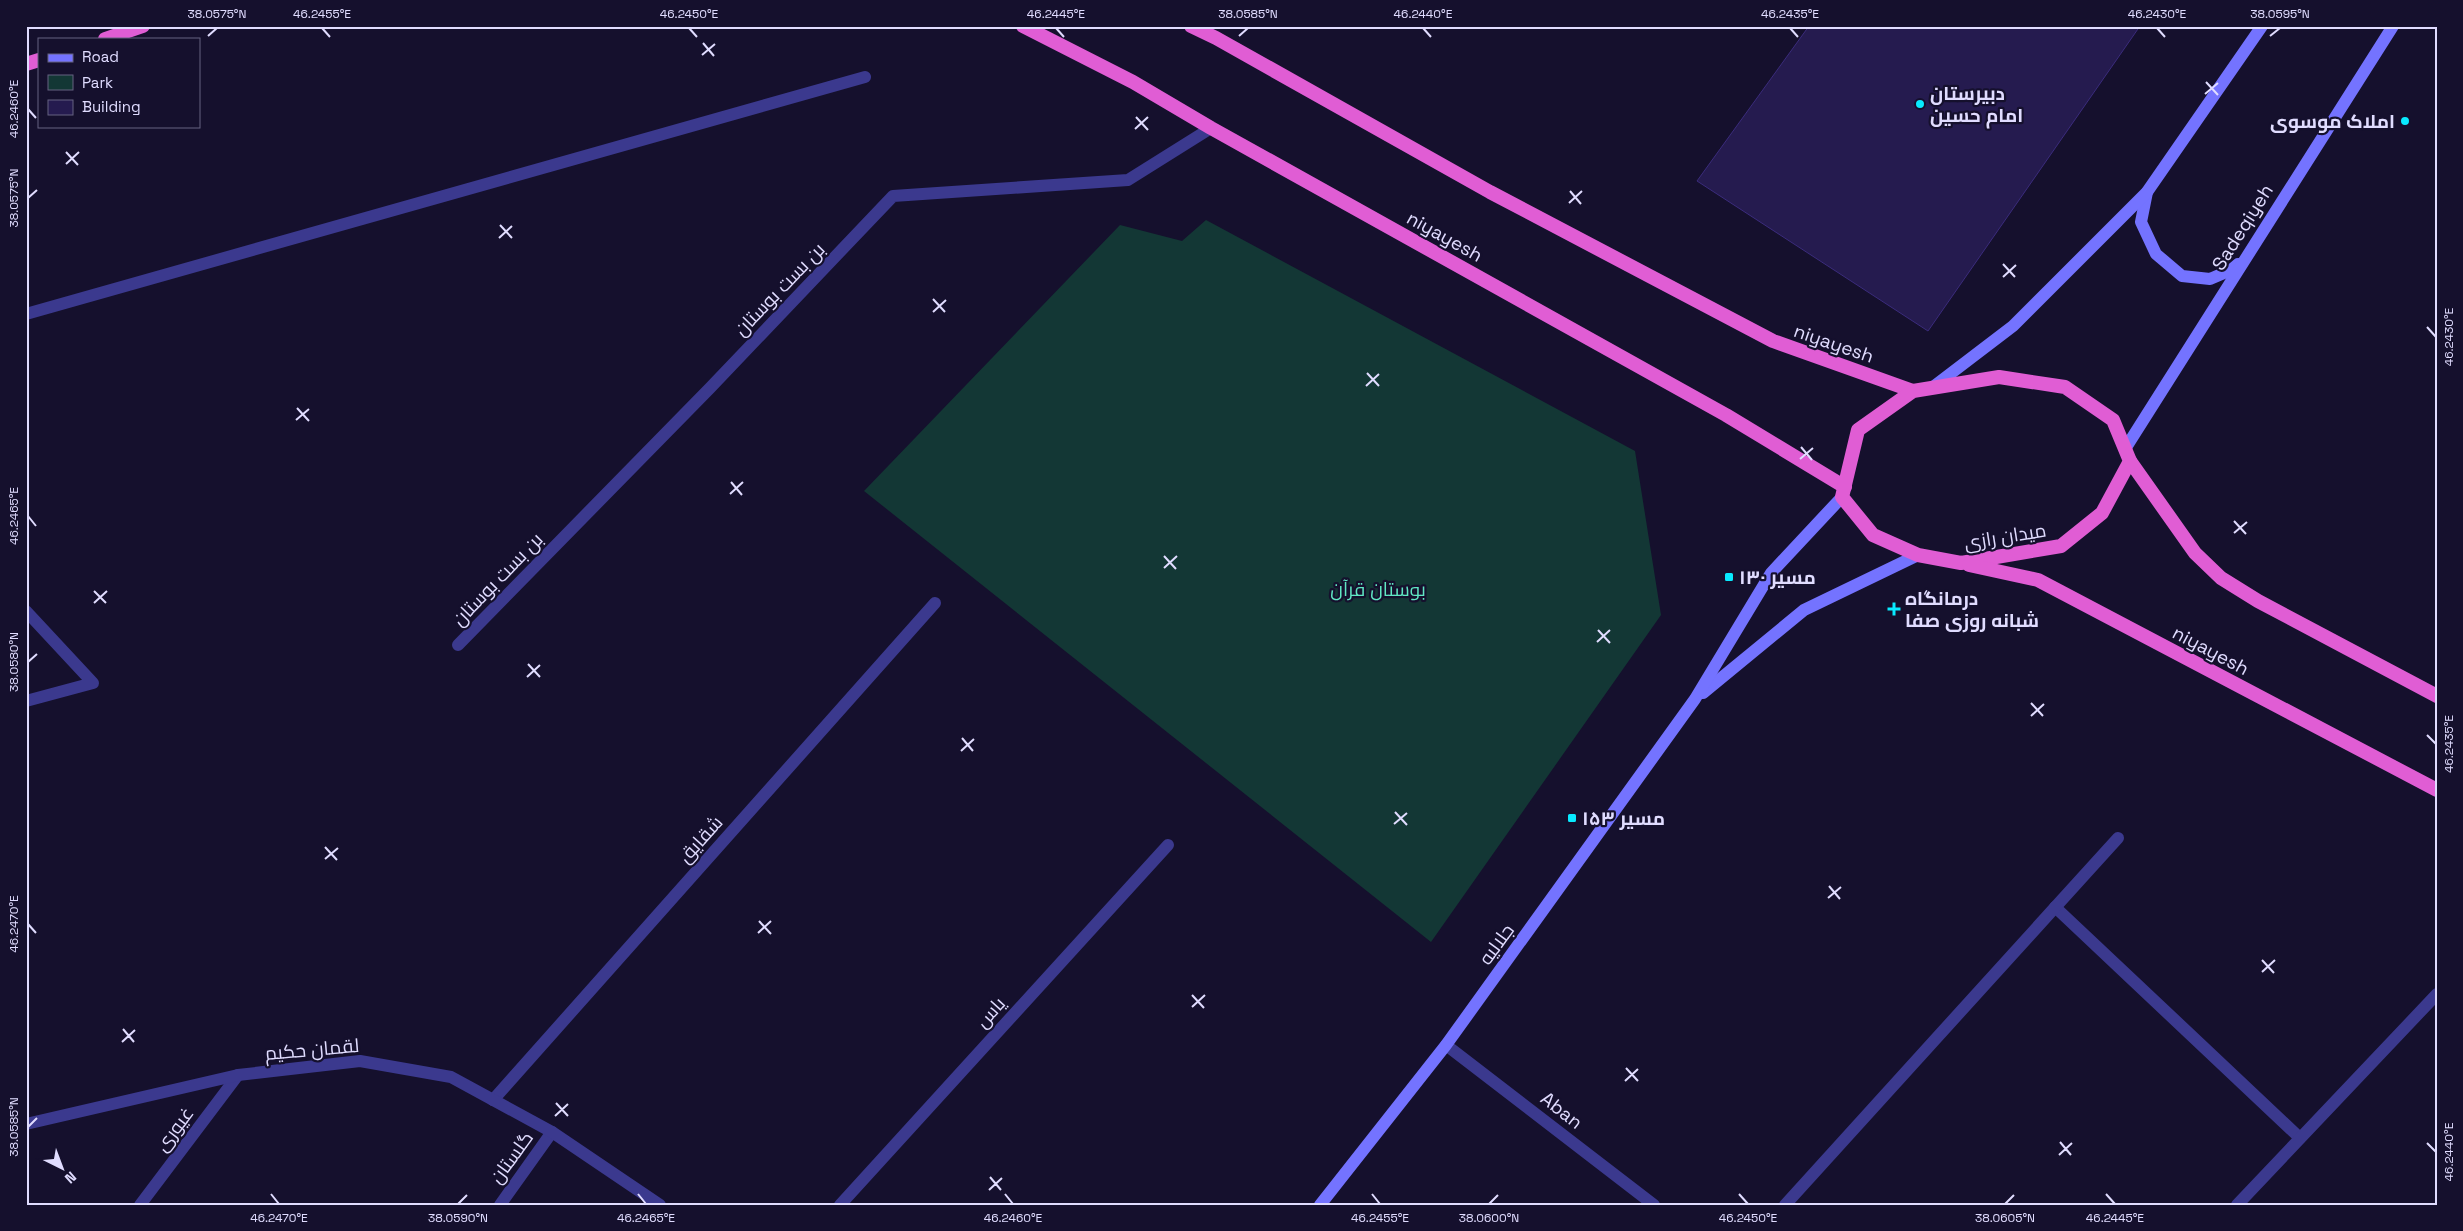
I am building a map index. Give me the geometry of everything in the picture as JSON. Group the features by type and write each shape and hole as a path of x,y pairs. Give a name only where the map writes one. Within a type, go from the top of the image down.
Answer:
{"highway":[{"path":"108,38 143,26"},
{"name":"niyayesh","path":"1023,26 1133,82 1211,128 1726,415 1843,492"},
{"name":"niyayesh","path":"1191,26 1216,38 1490,192 1773,342 1914,391"},
{"path":"26,64 38,60"},
{"path":"1843,492 1858,430 1914,391 1999,376 2066,386 2113,420 2127,455 2195,553 2221,578 2258,601 2437,696"},
{"name":"میدان رازی","path":"1843,492 1873,535 1918,556 1961,563 2061,546 2102,513 2127,455"},
{"name":"niyayesh","path":"1961,563 2038,580 2437,790"}],"main road":[{"path":"1933,387 2013,326 2147,192 2262,26"},
{"name":"Sadeqiyeh","path":"2127,455 2247,255 2393,26"},
{"path":"2147,192 2141,222 2156,254 2182,276 2210,279 2231,270 2247,255"},
{"path":"1695,699 1771,573 1843,492"},
{"path":"1695,699 1804,610 1918,556"},
{"name":"جلالیه","path":"1320,1205 1446,1045 1695,699"}],"street":[{"path":"26,314 865,77"},
{"name":"بن بست بوستان","path":"458,645 710,388 893,196 1128,180 1211,128"},
{"name":"شقایق","path":"493,1100 935,603"},
{"path":"26,611 93,683 26,701"},
{"path":"1785,1205 2118,838"},
{"name":"یاس","path":"840,1205 1168,845"},
{"path":"2055,908 2300,1138"},
{"path":"2237,1205 2437,994"},
{"name":"Aban","path":"1446,1045 1654,1205"},
{"name":"لقمان حکیم","path":"26,1124 238,1075 360,1062 450,1077 552,1132 660,1205"},
{"name":"غیوری","path":"140,1205 238,1075"},
{"name":"گلستان","path":"500,1205 552,1132"}],"green space":[{"name":"بوستان قرآن","path":"1206,220 1635,451 1661,615 1431,942 864,491 1120,225 1182,241"}],"building":[{"name":"دبیرستان امام حسین","path":"1809,26 2140,26 1928,331 1697,181"}],"place":[{"name":"دبیرستان امام حسین","path":"1920,104"},
{"name":"املاک موسوی","path":"2405,121"},
{"name":"مسیر ۱۳۰","path":"1729,577"},
{"name":"درمانگاه شبانه روزی صفا","path":"1894,609"},
{"name":"مسیر ۱۵۳","path":"1572,818"}]}
